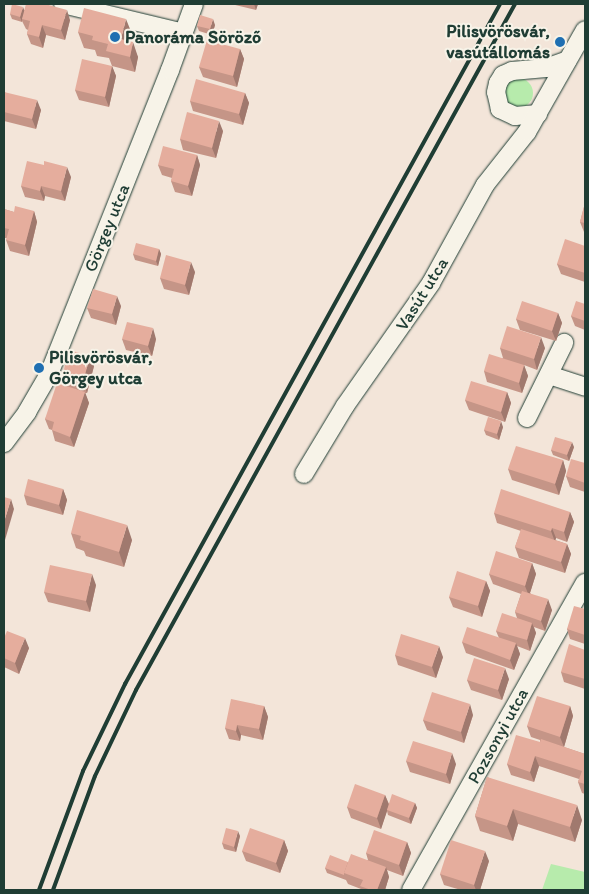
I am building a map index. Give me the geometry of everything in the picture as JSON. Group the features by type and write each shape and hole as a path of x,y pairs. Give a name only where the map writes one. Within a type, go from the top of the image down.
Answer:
{"street":[{"path":"63,4 184,33"},
{"name":"Görgey utca","path":"4,443 27,412 48,374 194,4"},
{"name":"Vasút utca","path":"304,474 345,406 428,290 485,185 522,141 585,30"},
{"path":"538,114 515,116 500,109 496,92 498,83 504,75 512,72 546,68 568,60"},
{"path":"527,418 564,343"},
{"path":"549,375 585,387"},
{"name":"Pozsonyi utca","path":"411,890 585,582"}],"green space":[{"path":"518,78 524,79 532,87 532,99 524,107 518,108 512,107 504,99 503,93 504,87 512,79"},
{"path":"551,864 585,872 585,890 542,890"}],"building":[{"path":"12,4 23,7 20,17 10,14"},
{"path":"26,4 45,4 67,10 61,30 42,25 39,37 27,34 30,21 22,19"},
{"path":"84,8 126,19 121,39 133,42 130,57 106,51 108,44 92,40 93,36 78,32"},
{"path":"200,15 213,19 210,29 197,26"},
{"path":"207,40 240,49 233,76 199,67"},
{"path":"82,59 112,66 105,97 75,90"},
{"path":"196,79 245,93 239,114 190,101"},
{"path":"4,92 37,100 32,119 4,112"},
{"path":"187,112 219,121 212,148 180,139"},
{"path":"163,146 197,155 188,186 171,181 174,169 158,165"},
{"path":"27,161 44,165 44,161 67,167 61,191 41,186 40,191 21,186"},
{"path":"585,203 585,223 580,222"},
{"path":"15,206 34,211 25,245 6,240 9,229 4,228 4,209 14,212"},
{"path":"565,239 585,246 585,273 557,264"},
{"path":"136,243 159,249 156,261 133,254"},
{"path":"166,255 191,262 185,285 160,278"},
{"path":"93,289 117,296 112,314 87,308"},
{"path":"522,301 558,313 552,331 516,319"},
{"path":"576,301 585,304 585,321 571,316"},
{"path":"127,322 153,328 148,346 122,339"},
{"path":"507,326 541,337 534,359 500,348"},
{"path":"69,350 90,356 83,382 62,377"},
{"path":"489,354 524,365 519,383 484,371"},
{"path":"471,381 507,392 501,412 465,400"},
{"path":"57,383 85,392 70,437 52,430 54,422 45,419"},
{"path":"488,417 501,421 497,434 484,430"},
{"path":"555,437 572,442 567,455 551,450"},
{"path":"516,446 563,460 555,484 508,469"},
{"path":"571,459 585,463 585,483 566,476"},
{"path":"28,479 63,489 59,505 24,495"},
{"path":"501,489 570,512 564,532 552,528 551,531 494,513"},
{"path":"4,497 11,499 4,522"},
{"path":"77,510 127,525 119,552 80,540 81,536 71,533"},
{"path":"521,529 567,544 561,562 515,547"},
{"path":"496,551 532,563 525,586 489,574"},
{"path":"50,565 92,574 86,601 44,592"},
{"path":"457,571 486,581 478,606 449,597"},
{"path":"522,591 548,599 541,621 515,612"},
{"path":"574,606 585,609 585,635 567,629"},
{"path":"502,613 532,623 527,640 496,631"},
{"path":"467,627 516,643 510,660 462,642"},
{"path":"7,631 25,638 15,663 4,658 4,638"},
{"path":"401,634 439,646 432,667 395,655"},
{"path":"569,644 585,650 585,679 561,672"},
{"path":"474,658 505,668 498,690 467,680"},
{"path":"432,692 470,704 461,732 423,720"},
{"path":"537,696 570,706 560,737 527,726"},
{"path":"231,699 264,706 259,729 237,725 236,731 225,728"},
{"path":"516,735 540,742 541,739 585,754 585,784 578,782 582,771 535,756 530,772 507,764"},
{"path":"413,741 452,753 446,774 406,761"},
{"path":"487,777 577,805 570,827 513,809 507,826 475,816"},
{"path":"355,784 385,795 377,818 347,807"},
{"path":"392,794 415,803 409,818 387,810"},
{"path":"226,828 238,831 234,847 222,843"},
{"path":"250,828 284,840 276,863 242,851"},
{"path":"374,830 407,842 399,865 366,853"},
{"path":"451,840 485,851 474,885 440,874"},
{"path":"351,854 386,867 377,890 360,886 363,880 344,873"},
{"path":"330,855 348,862 344,875 325,868"}],"railway":[{"path":"39,890 83,771 125,684 500,4"},
{"path":"53,890 95,776 136,690 515,4"}],"place":[{"name":"Panoráma Söröző","path":"115,37"},
{"name":"Pilisvörösvár, vasútállomás","path":"560,42"},
{"name":"Pilisvörösvár, Görgey utca","path":"39,368"}]}
